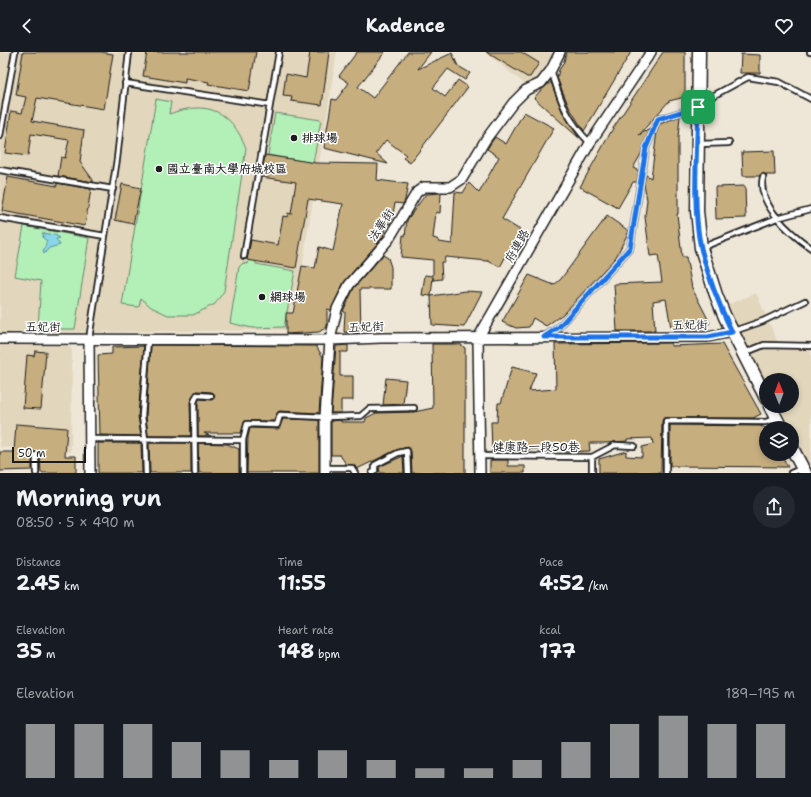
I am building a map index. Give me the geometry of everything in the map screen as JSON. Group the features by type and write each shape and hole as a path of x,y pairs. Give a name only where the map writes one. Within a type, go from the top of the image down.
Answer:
{"street":[{"name":"法華街","path":"325,470 325,417 330,340 337,309 349,285 389,239 417,192 424,186 450,187 462,179 486,139 512,103 526,90 541,83 551,70 560,52"},
{"name":"府連路","path":"478,338 590,143 651,52"},
{"path":"699,52 697,211 701,248 716,295 732,332 759,384"},
{"name":"五妃街","path":"0,339 330,340 544,337 708,337 732,332"},
{"path":"478,338 480,473"},
{"path":"89,340 90,473"},
{"path":"796,461 800,472"}],"lane":[{"path":"0,136 15,52"},
{"path":"89,340 113,189 129,52"},
{"path":"244,256 279,52"},
{"path":"551,70 568,118 576,129 590,143"},
{"path":"544,337 559,327 630,248 646,148 658,119 698,107 710,98 748,77 780,82 811,99"},
{"path":"125,83 270,105"},
{"path":"697,144 729,144"},
{"path":"0,170 113,189"},
{"path":"763,176 761,185 770,206 790,233 811,248"},
{"path":"701,248 778,218 811,209"},
{"path":"0,219 105,236"},
{"path":"732,332 763,321 805,301"},
{"path":"146,473 145,439 142,416 148,339"},
{"path":"744,353 764,345 811,346"},
{"path":"195,473 194,402 197,395 211,396"},
{"path":"243,473 243,440 247,424 278,425 280,415 325,417 361,416 369,409 414,408"},
{"path":"666,473 666,421 759,422"},
{"path":"90,439 243,440"},
{"name":"健康路一段50巷","path":"479,456 592,457 615,446 634,446"},
{"path":"372,473 375,471 375,466 398,453 408,451 408,473"},
{"path":"36,455 36,473"},
{"name":"健康路一段50巷","path":"592,457 592,473"},
{"path":"325,470 352,468 355,473"}],"shaded area":[{"name":"國立臺南大學府城校區","path":"0,52 337,52 299,286 285,330 0,333"},
{"path":"485,52 554,52 537,81 526,85"},
{"path":"756,293 780,347 811,348 811,473 806,473 799,459 799,421 780,421 776,413 799,413 799,373 759,373 759,380 722,307"},
{"path":"0,345 68,346 72,350 71,452 0,447"}],"green space":[{"path":"156,99 171,102 169,114 195,108 216,112 225,117 233,125 246,148 224,291 215,304 193,315 168,315 151,307 141,298 139,307 122,305"},
{"name":"排球場","path":"275,113 321,120 313,163 268,155"},
{"path":"24,226 89,238 75,329 38,329 41,281 15,276"},
{"name":"網球場","path":"249,260 256,261 256,264 295,271 284,327 252,328 230,323 239,267 243,263 248,264"}],"water":[{"path":"42,233 55,235 60,238 56,239 60,245 49,248 44,254 43,252 47,241 42,237 44,236"}],"building":[{"path":"23,52 101,52 113,54 104,109 37,98 32,121 84,130 80,162 93,182 58,176 61,157 65,158 69,140 31,134 28,156 5,153 11,111 22,113 26,97 16,95"},
{"path":"147,52 256,52 249,91 208,84 209,82 185,78 185,83 143,76"},
{"path":"310,52 329,52 322,105 291,101 292,97 283,96 286,74 306,78"},
{"path":"357,52 385,52 358,87 373,98 408,52 431,52 418,69 452,53 458,66 470,73 465,80 448,69 433,88 445,97 458,80 468,87 410,163 403,158 406,155 386,140 376,153 388,164 324,148 332,99 336,100 349,83 339,76"},
{"path":"486,52 521,52 539,63 530,77 527,77"},
{"path":"567,52 631,52 584,131 569,107 557,78"},
{"path":"663,52 685,52 685,97 669,101 639,135 650,129 641,154 633,168 639,171 637,182 633,182 618,208 580,187 612,130"},
{"path":"741,54 760,55 760,73 740,73"},
{"path":"551,82 562,111 579,138 534,98"},
{"path":"524,112 554,128 502,219 520,230 500,267 488,261 445,257 444,262 441,262 442,279 433,280 433,277 431,296 422,295 425,275 433,276 433,260 401,257 403,235 405,236 407,220 426,194 441,193 440,213 436,212 433,238 437,239 439,242 452,244 455,192 463,193 469,183 479,193 499,157 487,149 495,137 506,144"},
{"path":"680,116 678,138 677,214 682,257 686,257 692,288 710,323 701,329 671,328 666,299 653,301 655,331 617,331 614,284 662,282 658,255 650,256 645,217 647,200 644,183 646,175 651,178 657,131 660,124"},
{"path":"774,151 775,175 766,175 763,173 760,176 743,176 742,152"},
{"path":"265,155 316,163 378,164 377,180 408,184 403,204 395,203 391,224 386,223 383,237 344,282 331,310 327,309 327,327 319,332 286,334 286,313 293,313 302,266 315,268 319,247 333,251 343,204 308,199 296,268 247,260 251,240 278,245 283,216 287,217 288,213 291,214 296,182 261,177"},
{"path":"8,177 57,186 57,183 91,189 85,226 2,211"},
{"path":"122,184 141,188 133,224 115,220"},
{"path":"745,186 746,218 716,219 715,187"},
{"path":"607,216 629,231 616,257 563,314 546,326 533,318 529,327 516,328 502,322 529,275 554,285 561,279"},
{"path":"383,255 388,258 391,267 391,289 360,289 361,333 344,332 345,312 343,311 354,288"},
{"path":"465,291 482,292 464,327 432,325 431,296"},
{"path":"671,343 671,346 722,344 759,410 759,413 761,414 753,418 664,418 662,421 661,473 599,473 599,459 626,451 626,456 642,457 642,447 653,444 652,438 627,439 627,441 606,443 589,443 590,451 565,452 565,449 547,448 521,450 522,453 492,452 491,422 497,422 498,403 501,403 512,367 536,373 529,391 556,389 555,344"},
{"path":"432,344 460,344 465,348 465,473 412,473 411,451 408,447 396,450 357,469 353,465 346,464 340,455 331,455 331,421 341,420 341,422 365,422 366,418 376,413 414,412 433,408"},
{"path":"151,345 316,346 323,357 319,413 279,411 274,421 245,421 241,433 204,433 211,436 198,436 199,399 212,400 215,396 212,392 197,391 190,402 191,436 148,436 146,416"},
{"path":"348,345 348,352 340,352 340,376 353,376 353,400 341,400 341,413 331,413 336,346"},
{"path":"144,346 138,416 141,436 100,435 98,355 112,354 112,347"},
{"path":"35,351 46,352 41,409 23,408 27,355 34,356"},
{"path":"386,378 406,380 403,404 383,405"},
{"path":"283,419 319,420 319,473 247,473 248,437 250,428 278,429"},
{"path":"16,424 67,428 65,456 76,456 76,473 41,473 40,455 36,451 32,455 32,470 0,471 0,452 14,452"},
{"path":"670,425 759,426 759,461 785,461 788,467 670,466"},
{"path":"98,443 141,443 142,473 98,473"},
{"path":"149,443 191,443 191,473 150,473"},
{"path":"198,443 227,444 239,449 239,473 199,473"},
{"path":"403,456 404,473 380,473 379,467"},
{"path":"508,460 508,466 525,466 525,473 490,473 490,461"}],"place":[{"name":"排球場","path":"294,138"},
{"name":"國立臺南大學府城校區","path":"159,169"},
{"name":"網球場","path":"262,297"}],"route":[{"path":"698,107 697,211 701,248 716,295 732,332 719,336 708,337 544,337 559,327 630,248 635,226 646,148 658,119 698,107"}]}
